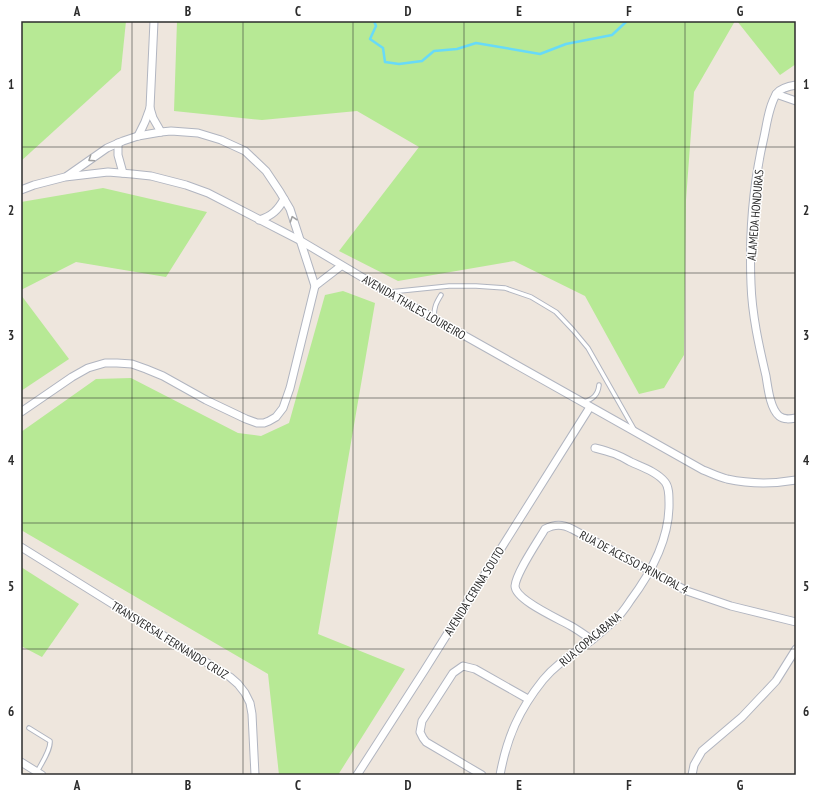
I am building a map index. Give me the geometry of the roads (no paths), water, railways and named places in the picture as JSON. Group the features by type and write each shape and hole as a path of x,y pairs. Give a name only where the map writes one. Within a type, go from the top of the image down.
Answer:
{"street":[{"path":"138,136 150,108 154,21"},
{"path":"796,85 780,90 776,94 796,101"},
{"name":"ALAMEDA HONDURAS","path":"776,94 771,106 761,152 755,192 751,227 751,285 759,347 772,407 778,416 784,419 796,418"},
{"path":"150,108 160,132"},
{"path":"21,412 72,377 88,368 105,363 117,363 132,364 163,376 206,400 246,419 257,423 269,421 276,417 283,408 290,388 315,286 290,209 282,202 266,171 245,151 221,140 198,133 171,131 138,136 108,148 65,177"},
{"path":"118,143 118,155 123,173"},
{"name":"AVENIDA THALES LOUREIRO","path":"21,190 65,177 108,172 152,176 186,185 208,193 301,241 341,266 434,319 703,470 726,479 746,482 781,483 796,480"},
{"path":"259,220 268,217 275,212 282,202"},
{"path":"315,286 341,266"},
{"name":"AVENIDA CERINA SOUTO","path":"357,775 590,407"},
{"name":"RUA COPACABANA","path":"500,775 509,738 519,715 528,700 544,678 561,662 592,640 620,615 650,572 660,550 667,526 670,512 669,498 664,481 657,475 614,453 595,448"},
{"name":"RUA DE ACESSO PRINCIPAL 4","path":"592,640 531,604 517,592 516,586 519,573 545,529 559,525 565,526 687,591 731,606 796,622"},
{"name":"TRANSVERSAL FERNANDO CRUZ","path":"21,547 230,677 238,684 250,703 252,714 255,775"},
{"path":"692,775 694,765 702,751 742,717 776,681 796,649"},
{"path":"482,775 426,742 420,732 422,721 453,673 463,666 475,669 528,700"},
{"path":"21,762 40,773"}],"lane":[{"path":"387,292 449,286 476,286 505,288 531,297 556,312 588,348 637,434"},
{"path":"434,319 435,304 441,294"},
{"path":"583,403 596,395 599,390 599,385"},
{"path":"29,728 51,743 40,773"}],"waterway":[{"path":"374,21 376,26 370,39 383,48 385,62 399,64 422,61 434,51 457,49 476,43 540,54 566,44 612,35 627,21"}]}
